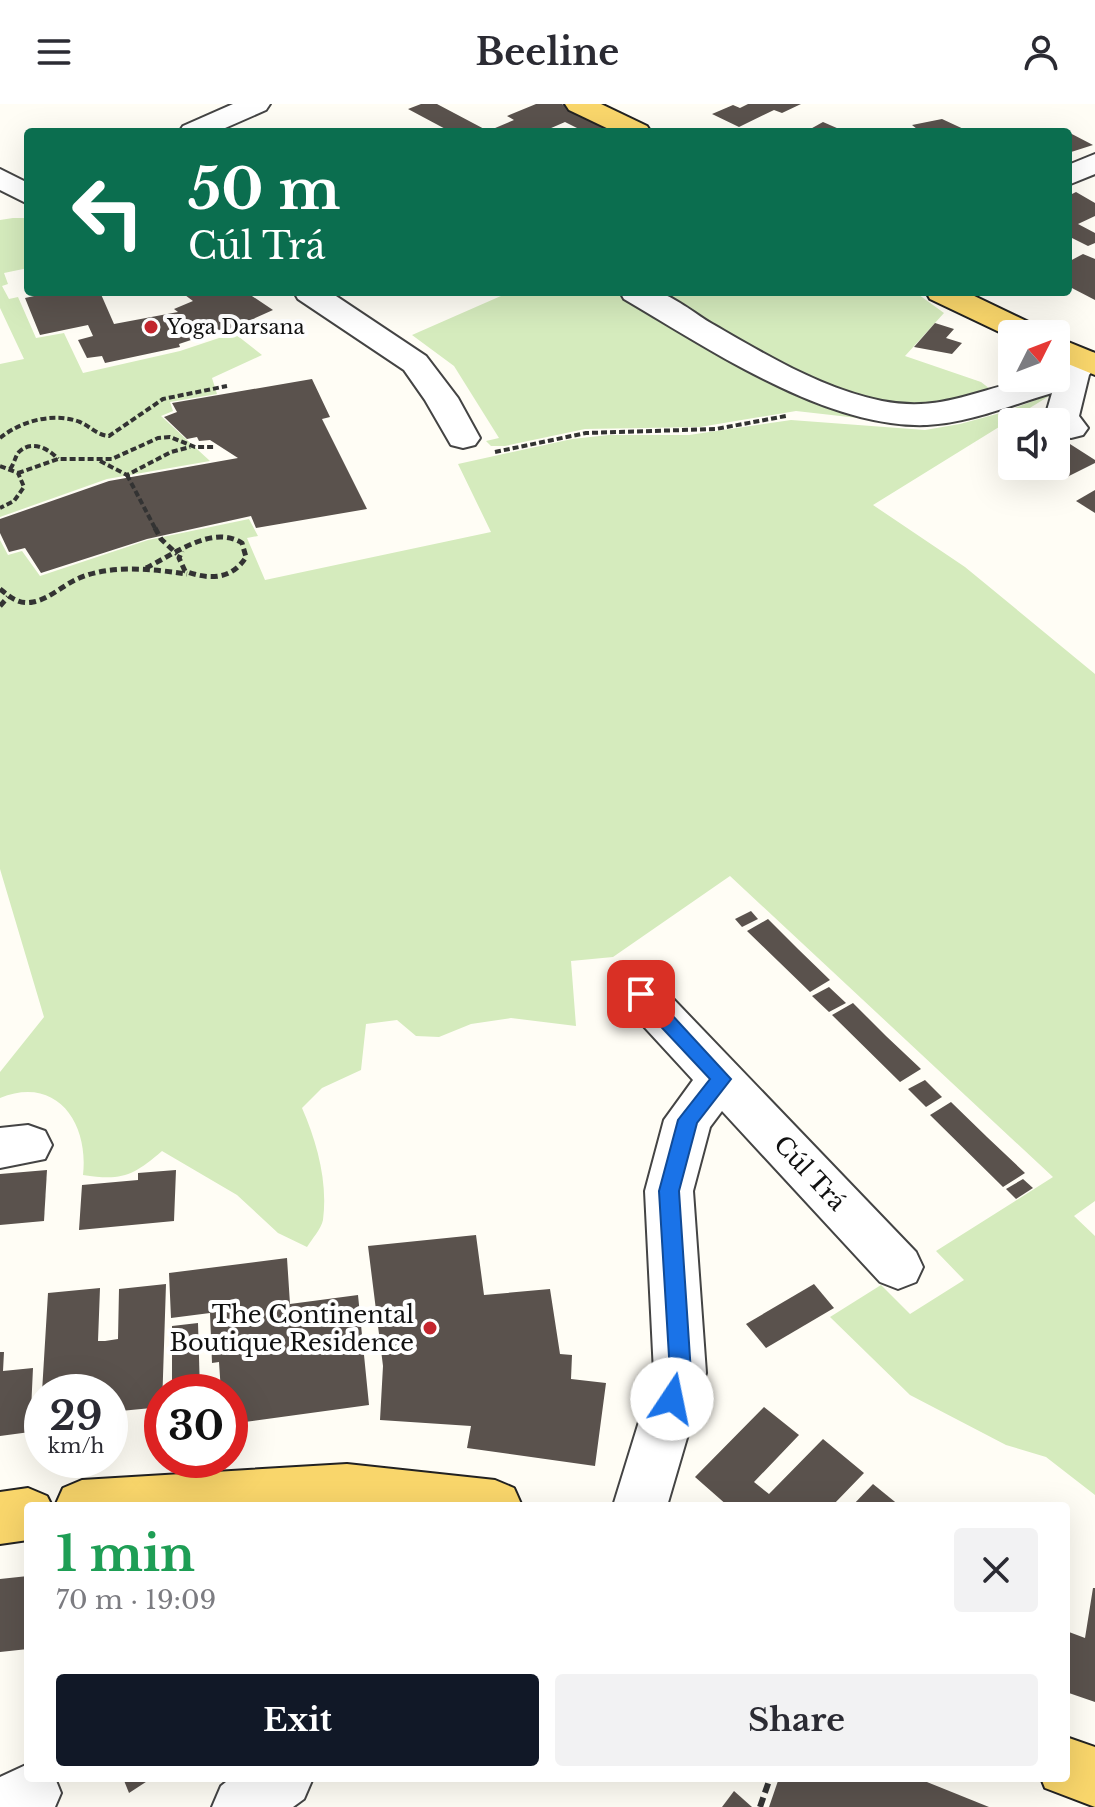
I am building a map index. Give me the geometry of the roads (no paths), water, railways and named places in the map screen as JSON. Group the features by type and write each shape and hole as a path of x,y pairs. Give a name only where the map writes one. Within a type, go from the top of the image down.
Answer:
{"main road":[{"path":"579,104 629,128"},
{"path":"949,296 999,320"},
{"path":"199,1502 345,1497 428,1502"},
{"path":"0,1518 24,1515"},
{"path":"1070,1768 1095,1777"}],"street":[{"path":"202,128 256,104"},
{"path":"1072,174 1095,163"},
{"path":"0,178 24,193"},
{"path":"0,203 24,197"},
{"path":"315,296 415,363 441,398 463,438"},
{"path":"642,296 803,385 834,399 888,412 940,414 975,407 1077,362"},
{"path":"1071,428 1062,417 1077,362"},
{"name":"Cúl Trá","path":"641,994 898,1267"},
{"path":"641,1502 680,1373 669,1191 688,1120 721,1079"},
{"path":"242,1807 277,1782"}],"place":[{"name":"Yoga Darsana","path":"151,327"},
{"name":"The Continental Boutique Residence","path":"430,1328"}]}
